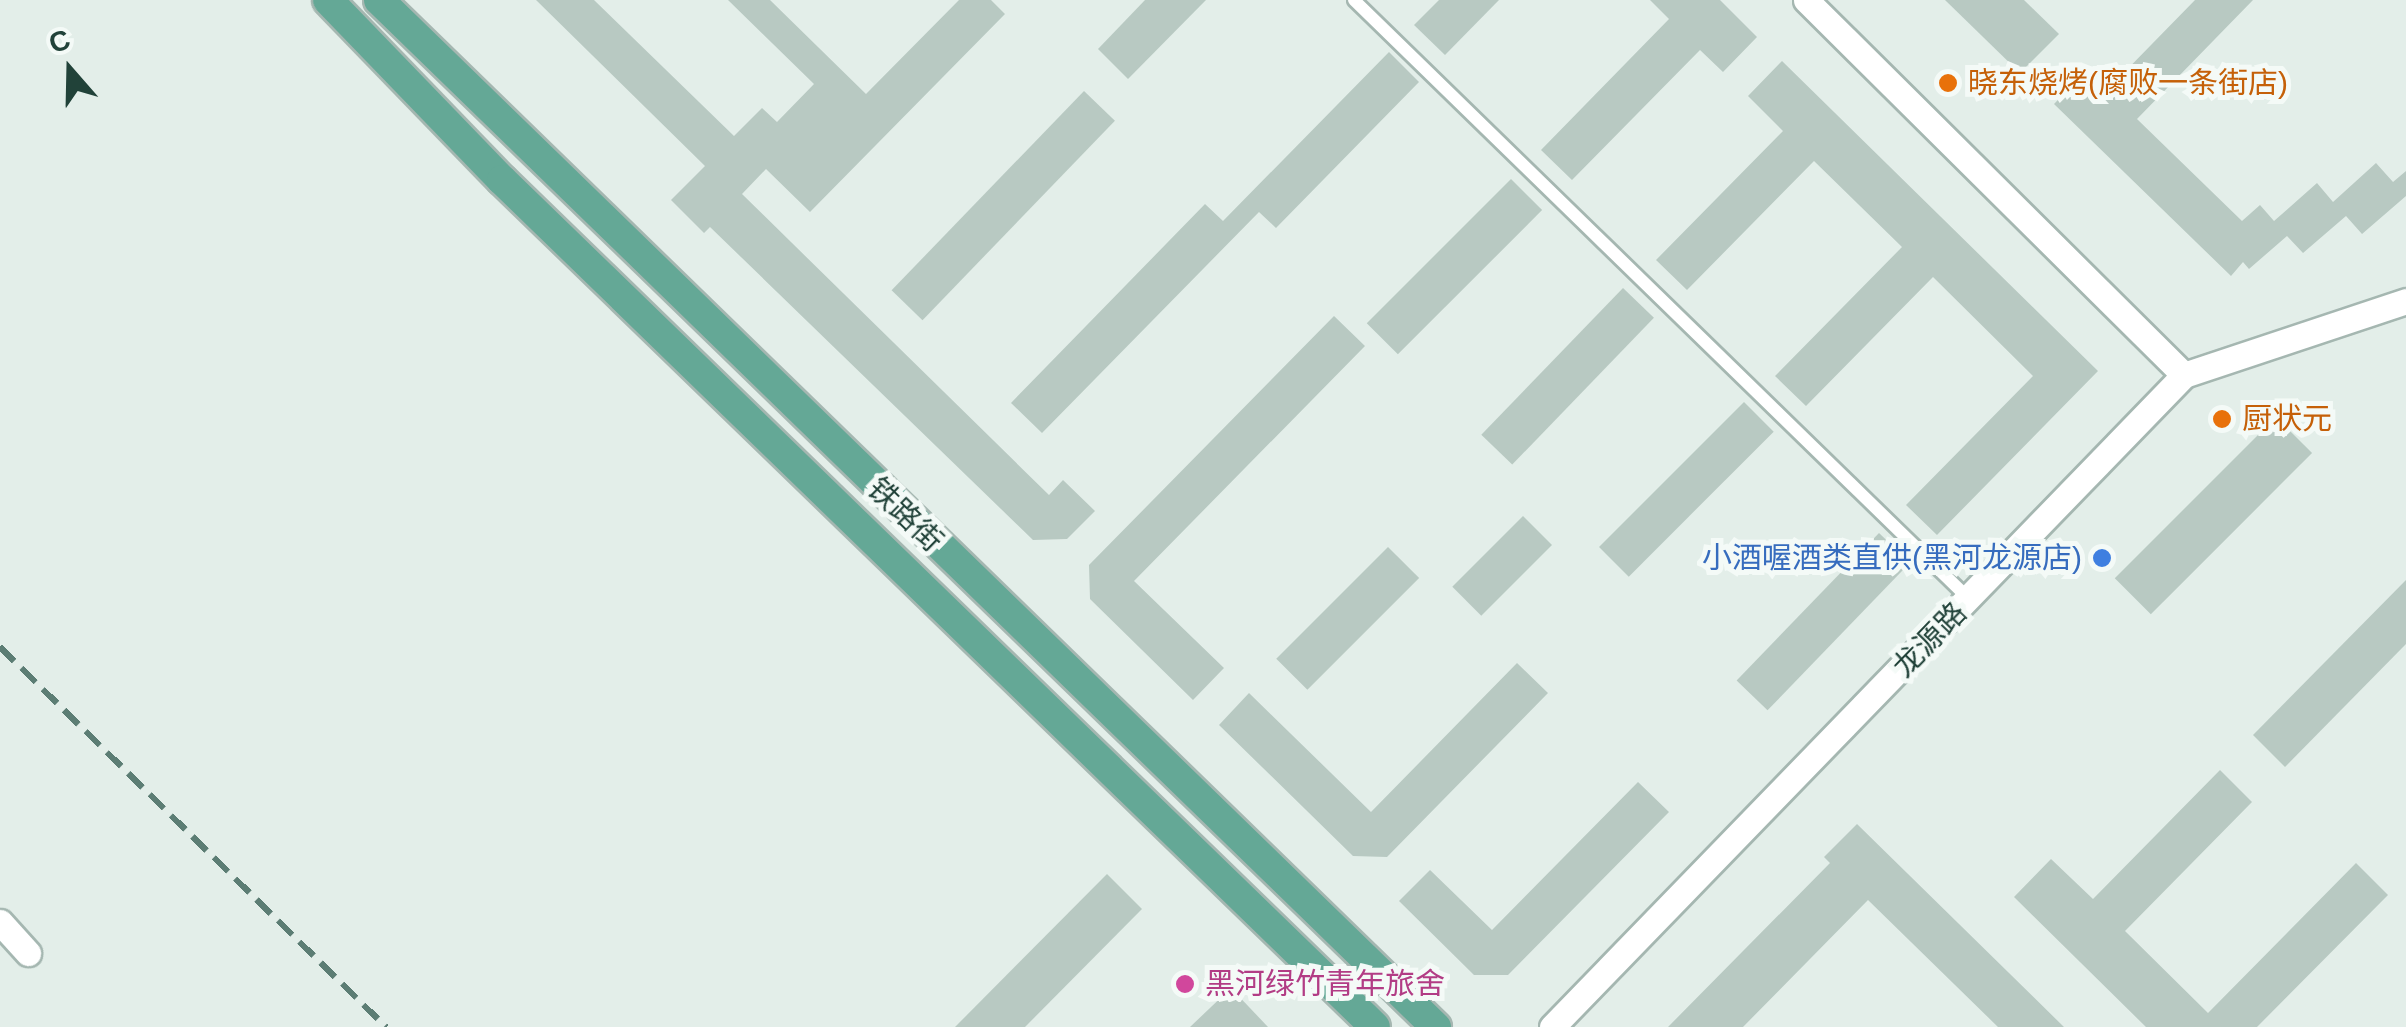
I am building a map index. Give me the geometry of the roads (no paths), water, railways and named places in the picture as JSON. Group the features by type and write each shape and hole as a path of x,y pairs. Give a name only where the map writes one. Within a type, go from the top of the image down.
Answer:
{"main road":[{"name":"铁路街","path":"328,0 516,194 1375,1027"},
{"name":"铁路街","path":"379,0 1436,1027"}],"street":[{"path":"1806,0 2184,375"},
{"name":"龙源路","path":"1552,1027 2184,375 2406,301"},
{"path":"0,922 28,953"}],"lane":[{"path":"1354,0 1970,600"}],"railway":[{"path":"0,647 386,1027"}],"place":[{"name":"晓东烧烤(腐败一条街店)","path":"1948,83"},
{"name":"厨状元","path":"2222,419"},
{"name":"小酒喔酒类直供(黑河龙源店)","path":"2102,558"},
{"name":"黑河绿竹青年旅舍","path":"1185,984"}]}
